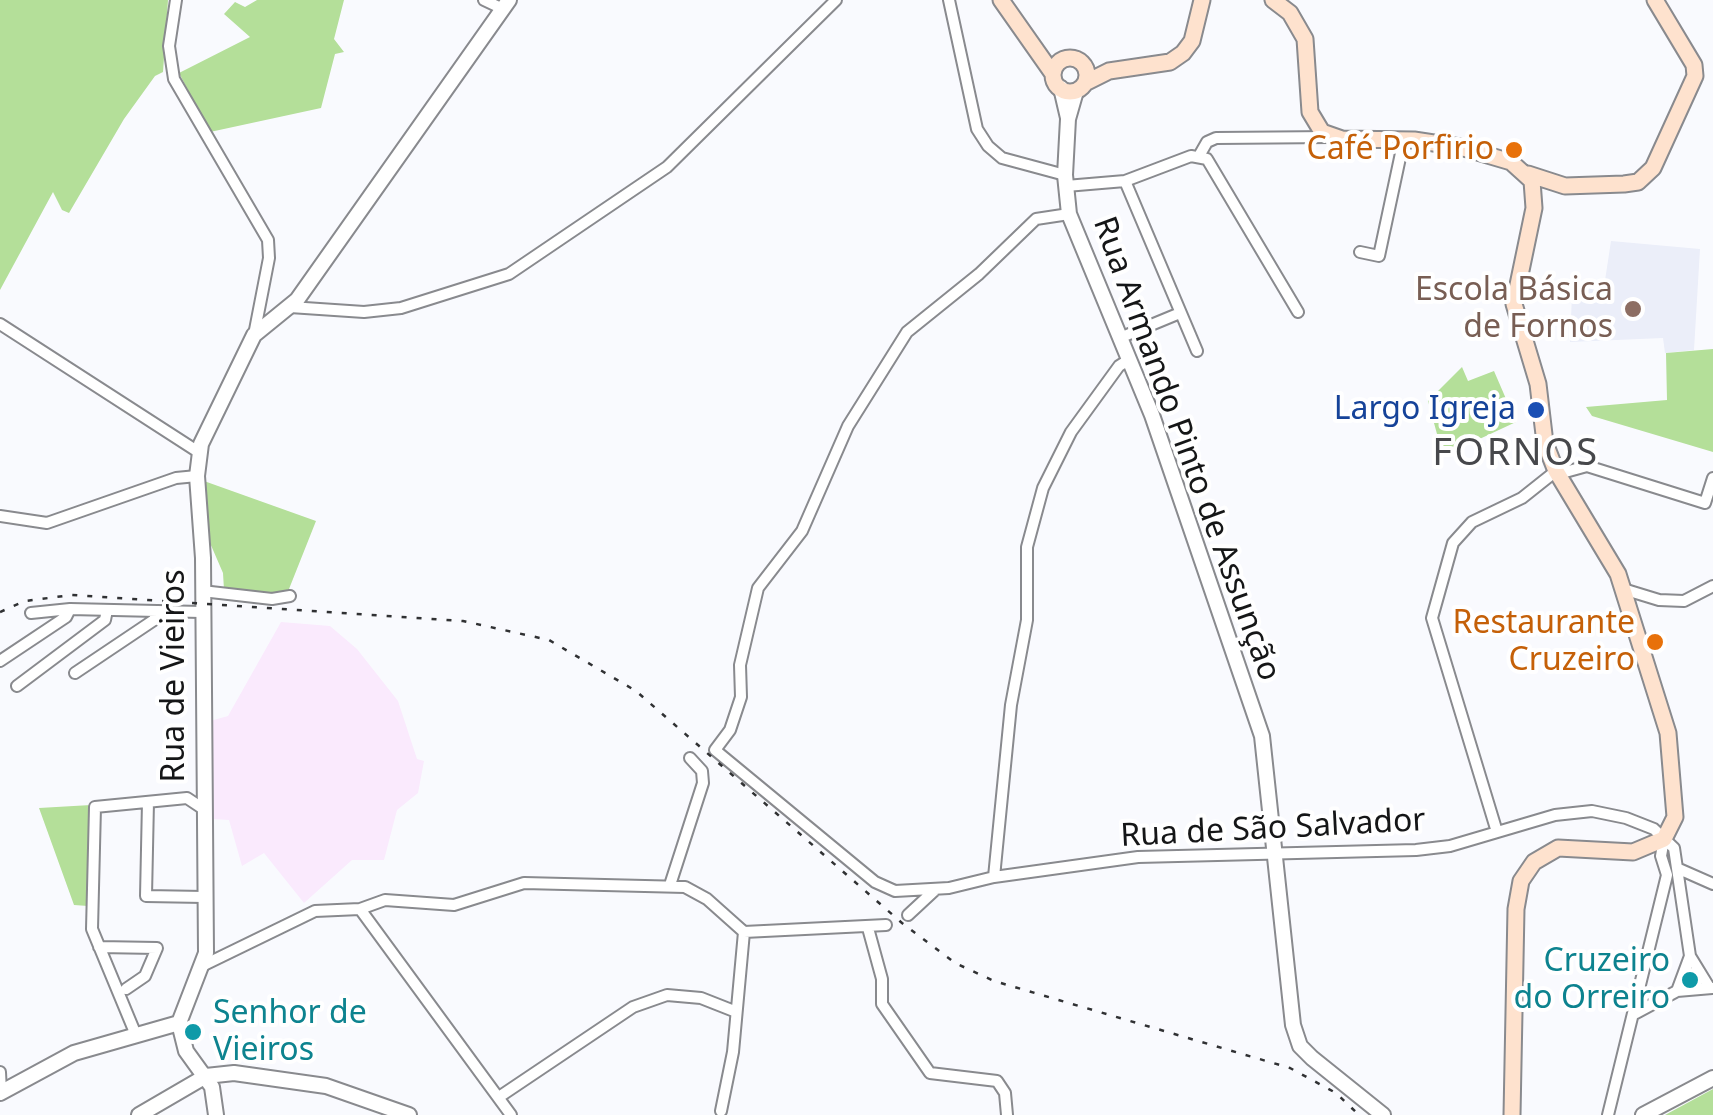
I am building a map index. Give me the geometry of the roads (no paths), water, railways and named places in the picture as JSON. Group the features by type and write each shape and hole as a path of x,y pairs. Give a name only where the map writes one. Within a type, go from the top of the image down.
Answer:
{"main road":[{"path":"1001,0 1030,42 1069,84"},
{"path":"1069,84 1109,71 1170,62 1192,41 1202,0"},
{"path":"1273,0 1290,13 1306,38 1310,112 1322,132 1332,137 1404,139 1492,155 1528,174 1564,186"},
{"path":"1535,199 1564,186 1638,182 1653,168 1695,76 1694,66 1654,0"},
{"path":"1030,42 1109,71"},
{"path":"1069,84 1074,60"},
{"path":"1069,84 1087,72 1074,60"},
{"path":"1512,1115 1516,909 1524,875 1540,858 1558,848 1633,852 1651,848 1664,838 1675,818 1671,748 1623,589 1588,518 1557,472 1545,442 1538,384 1514,304 1535,199 1528,174"}],"street":[{"path":"176,0 170,46 174,79 268,240 269,258 254,335"},
{"path":"254,335 290,307 506,4 484,0"},
{"path":"290,307 364,312 401,308 509,274 667,167 836,0"},
{"path":"949,0 977,129 988,146 1002,158 1065,181 1125,180 1199,156 1207,160 1298,312"},
{"name":"Rua Armando Pinto de Assunção","path":"1069,84 1065,181 1069,214 1122,337 1262,736 1278,854 1293,1025 1300,1046 1383,1115"},
{"path":"1199,156 1206,142 1216,138 1332,137"},
{"path":"1360,252 1379,256 1404,139"},
{"path":"1125,180 1198,351"},
{"name":"Rua de São Salvador","path":"1069,214 1036,218 979,274 907,332 848,426 802,531 758,588 740,665 741,697 730,730 715,750 874,882 895,891 936,889 1138,857 1416,850 1556,814 1592,811 1626,818 1664,838"},
{"path":"1122,337 1180,313"},
{"path":"0,324 200,453"},
{"name":"Rua de Vieiros","path":"178,1024 189,991 204,965 202,591 197,476 207,428 254,335"},
{"path":"994,877 1012,705 1028,620 1027,546 1044,488 1071,432 1119,366 1130,359"},
{"path":"1497,832 1432,618 1453,543 1472,522 1522,498 1557,472 1587,466 1706,503 1713,478"},
{"path":"0,516 47,523 176,478 197,476"},
{"path":"1623,589 1659,600 1684,600 1713,586"},
{"path":"202,591 272,599 290,596"},
{"path":"0,661 66,617 70,610"},
{"path":"17,686 105,620 107,610"},
{"path":"31,612 201,612"},
{"path":"75,673 154,620 157,612"},
{"path":"670,885 672,869 696,812 703,783 702,771 690,758"},
{"path":"136,1035 92,929 94,807 187,798 202,808"},
{"path":"148,802 146,896 204,897"},
{"path":"1636,1013 1677,991 1711,988 1690,956 1679,870 1674,848 1664,838"},
{"path":"1608,1115 1667,875 1661,856 1664,838"},
{"path":"1667,875 1679,870 1713,884"},
{"path":"204,965 315,911 360,909 385,900 454,905 524,883 670,885 707,898 744,932 886,925"},
{"path":"908,915 936,889"},
{"path":"360,909 511,1115"},
{"path":"868,928 882,978 882,1004 930,1073 998,1082 1005,1094 1007,1115"},
{"path":"721,1112 732,1052 744,932"},
{"path":"99,947 156,948 145,976 126,989"},
{"path":"1677,991 1690,956"},
{"path":"499,1097 633,1007 667,995 701,998 734,1011"},
{"path":"0,1072 0,1093 74,1053 178,1024 186,1051 206,1076 216,1098 216,1115"},
{"path":"139,1115 206,1076 246,1074 326,1086 409,1115"},
{"path":"1643,1115 1713,1078"}],"railway":[{"path":"0,612 25,601 72,595 463,621 549,640 636,691 902,923 955,963 994,981 1290,1068 1336,1093 1359,1115"}],"place":[{"name":"Café Porfirio","path":"1514,150"},
{"name":"Escola Básica de Fornos","path":"1633,309"},
{"name":"Largo Igreja","path":"1536,410"},
{"name":"Restaurante Cruzeiro","path":"1655,642"},
{"name":"Cruzeiro do Orreiro","path":"1690,980"},
{"name":"Senhor de Vieiros","path":"193,1032"}],"district":[{"name":"FORNOS","path":"1516,454"}]}
